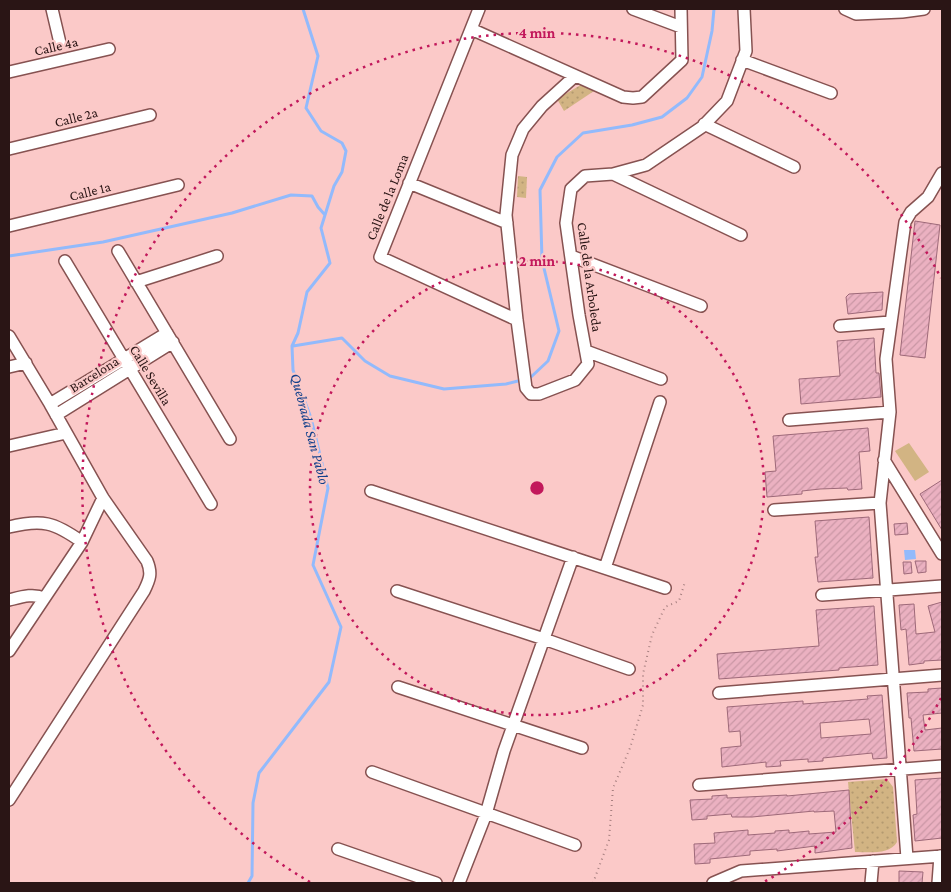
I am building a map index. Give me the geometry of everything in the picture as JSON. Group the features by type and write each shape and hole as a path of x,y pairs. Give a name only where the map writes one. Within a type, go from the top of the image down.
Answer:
{"street":[{"path":"52,9 60,43"},
{"name":"Calle de la Loma","path":"479,9 380,257 517,320"},
{"path":"633,9 681,27"},
{"path":"471,29 576,76 623,96 633,98 642,96 682,60 681,9"},
{"name":"Calle de la Arboleda","path":"517,320 526,388 531,394 539,394 575,380 588,364 566,223 571,189 585,176 613,174 646,165 704,124 727,101 746,51 744,9"},
{"path":"845,9 856,14 924,9"},
{"name":"Calle 4a","path":"9,72 109,49"},
{"path":"742,60 832,93"},
{"path":"517,320 506,215 512,155 524,129 542,106 576,76"},
{"name":"Calle 2a","path":"9,149 150,115"},
{"path":"704,124 794,167"},
{"path":"907,858 880,503 890,412 886,359 905,222 911,212 928,197 942,173"},
{"path":"613,174 741,235"},
{"path":"409,183 507,223"},
{"name":"Calle 1a","path":"9,226 178,185"},
{"path":"118,251 230,439"},
{"path":"136,282 217,256"},
{"path":"571,256 701,306"},
{"name":"Calle Sevilla","path":"65,261 211,504"},
{"path":"840,326 890,322"},
{"path":"9,336 50,404 102,498 147,560 151,571 150,580 9,800"},
{"name":"Barcelona","path":"56,415 127,364 170,337"},
{"path":"586,351 661,379"},
{"path":"9,367 26,364"},
{"name":"Barcelona","path":"50,404 127,364"},
{"path":"605,568 660,402"},
{"path":"788,420 890,412"},
{"path":"9,446 66,433"},
{"path":"884,460 942,554"},
{"path":"371,491 665,588"},
{"path":"9,651 82,542 102,498"},
{"path":"774,510 880,503"},
{"path":"9,527 35,521 52,524 82,542"},
{"path":"460,883 486,814 572,557"},
{"path":"822,595 942,586"},
{"path":"397,591 629,669"},
{"path":"9,600 32,595 44,598"},
{"path":"719,693 942,675"},
{"path":"398,687 582,748"},
{"path":"699,785 942,766"},
{"path":"372,772 575,845"},
{"path":"338,849 436,883"},
{"path":"713,883 741,872 941,856 938,883"},
{"path":"871,883 873,861"}],"path":[{"path":"593,883 609,840 612,788 630,748 643,705 643,674 652,636 666,607 679,601 685,582"}],"shaded area":[{"path":"584,83 594,91 564,111 557,99"},
{"path":"518,176 527,177 526,198 517,197"},
{"path":"909,443 929,472 915,481 895,451"},
{"path":"887,779 893,787 897,842 894,846 884,851 855,852 848,782"}],"water":[{"path":"904,550 915,550 916,559 905,560"}],"building":[{"path":"915,221 940,225 925,358 900,355"},
{"path":"883,292 882,310 848,314 846,297 849,294"},
{"path":"874,338 876,373 879,373 881,397 801,404 799,379 840,376 837,341"},
{"path":"868,428 870,451 859,452 862,489 820,489 802,491 802,494 767,497 765,472 776,471 773,436"},
{"path":"942,480 942,530 920,494"},
{"path":"869,517 873,578 818,582 815,557 818,557 815,521"},
{"path":"907,523 908,534 895,535 894,524"},
{"path":"915,561 926,561 926,572 918,573"},
{"path":"903,562 911,562 912,573 904,574"},
{"path":"942,602 942,660 924,661 924,663 909,665 906,629 901,630 899,605 914,604 916,634 935,632 928,606"},
{"path":"874,606 878,665 839,668 839,670 719,679 717,654 819,646 816,610"},
{"path":"942,688 942,713 923,715 925,730 942,728 942,749 914,751 907,693 928,692 928,689"},
{"path":"882,695 887,758 873,759 872,753 823,758 823,761 808,762 808,759 780,761 781,766 766,767 766,762 722,767 721,748 741,746 740,731 729,732 727,707 803,701 803,704 868,699 867,696","holes":["869,719 871,734 821,738 820,723"]},
{"path":"942,778 942,838 915,841 913,815 917,814 915,780"},
{"path":"849,790 852,848 815,853 815,846 777,851 777,849 750,851 750,855 710,859 710,863 695,864 694,844 715,843 714,833 748,830 748,835 789,830 789,833 809,831 809,834 836,832 834,811 752,817 732,817 731,814 707,816 707,819 692,820 690,800 712,799 712,796 727,795 727,798 787,796"},
{"path":"899,871 923,872 922,883 899,883"}],"waterway":[{"name":"Quebrada San Pablo","path":"248,883 252,876 253,803 259,773 329,682 341,627 313,565 328,488 311,418 293,370 292,346 298,333 307,292 330,263 321,228 334,186 342,172 346,151 342,143 321,131 306,108 318,56 303,9"},
{"path":"528,378 548,361 559,331 542,260 540,190 557,157 583,133 632,125 662,117 687,98 702,77 712,31 714,9"},
{"path":"9,256 103,242 232,213 291,195 312,196 325,215"},
{"path":"293,346 342,338 365,361 390,376 444,389 506,384 522,380"}]}
